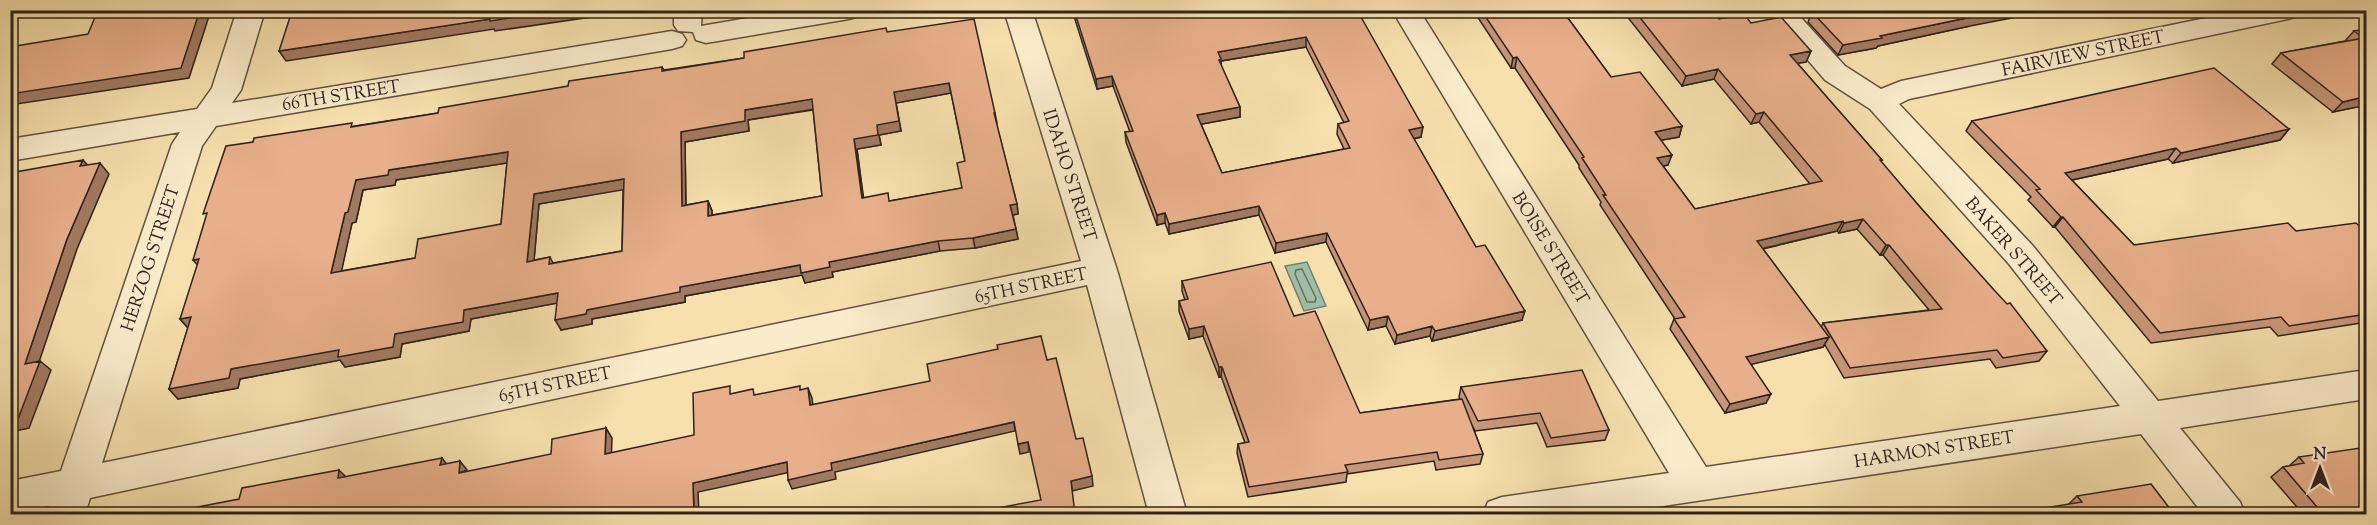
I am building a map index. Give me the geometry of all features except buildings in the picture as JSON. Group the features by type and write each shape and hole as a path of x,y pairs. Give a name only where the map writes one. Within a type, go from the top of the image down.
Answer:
{"street":[{"name":"HERZOG STREET","path":"71,499 187,144 226,90 251,10"},
{"name":"66TH STREET","path":"10,150 206,117 688,27 849,10"},
{"name":"IDAHO STREET","path":"1018,10 1100,270 1168,514"},
{"name":"BOISE STREET","path":"1405,10 1697,485"},
{"name":"BAKER STREET","path":"1778,10 1835,73 1880,102 2021,255 2226,514"},
{"name":"FAIRVIEW STREET","path":"1880,102 1901,91 2288,10"},
{"name":"65TH STREET","path":"10,498 71,499 1100,270"},
{"name":"HARMON STREET","path":"1502,514 2367,385"}],"water":[{"path":"1307,262 1326,306 1304,311 1285,266"}]}
